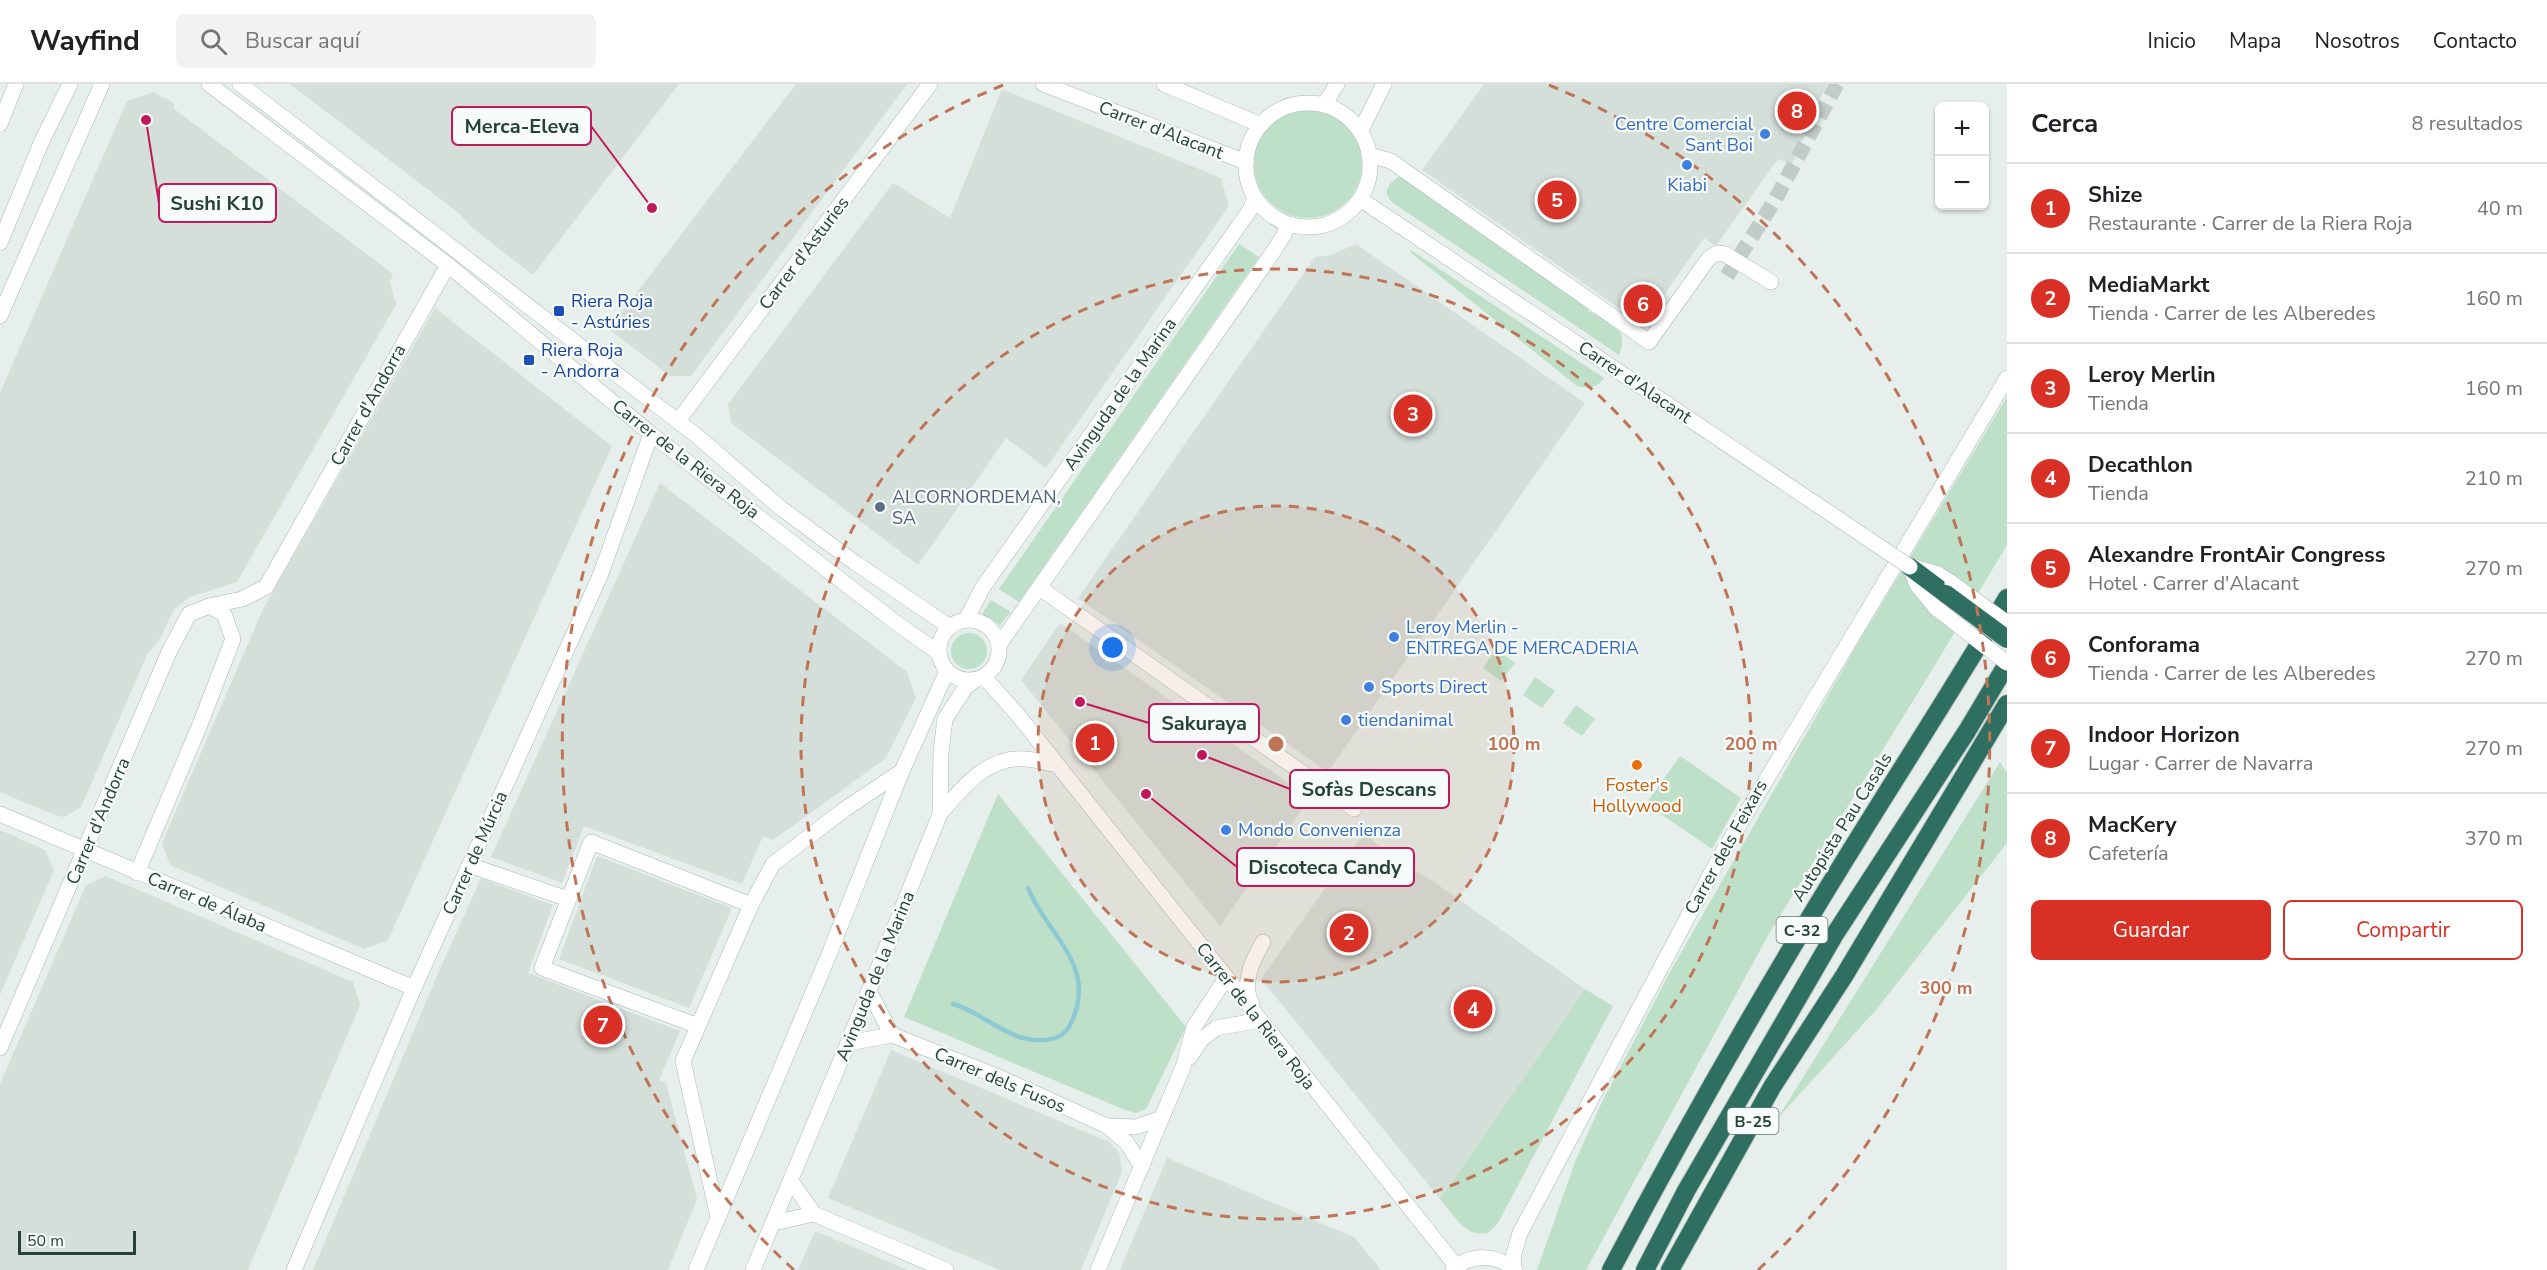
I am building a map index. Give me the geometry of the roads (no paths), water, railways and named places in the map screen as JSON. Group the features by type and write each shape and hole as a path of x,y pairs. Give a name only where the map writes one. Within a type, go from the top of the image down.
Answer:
{"highway":[{"path":"1910,567 2007,639"},
{"name":"Autopista Pau Casals","path":"1611,1270 1663,1172 1800,933 1938,714 2007,598"},
{"name":"C-32","path":"1645,1270 1686,1191 1836,934 1967,732 2007,664"},
{"name":"B-25","path":"1670,1270 1772,1088 1844,976 2007,704"}],"street":[{"path":"0,124 16,84"},
{"path":"0,243 41,143 70,84"},
{"path":"0,316 102,84"},
{"name":"Carrer de la Riera Roja","path":"209,84 447,265 651,434 939,653"},
{"name":"Carrer de la Riera Roja","path":"240,84 678,421 782,509 854,562 950,627"},
{"name":"Carrer d'Asturies","path":"678,421 930,84"},
{"name":"Carrer d'Alacant","path":"1043,84 1246,162"},
{"path":"1164,84 1261,125"},
{"path":"1324,105 1337,84"},
{"path":"1360,132 1384,84"},
{"path":"1310,103 1324,105 1345,116 1360,132 1369,155 1369,175 1360,199 1342,217 1324,225 1305,227 1287,224 1266,212 1255,198 1246,177 1250,142 1261,125 1271,115 1290,106 1310,103"},
{"path":"1369,155 1391,161 1649,342 1709,258 1717,253 1725,254 1771,282"},
{"name":"Avinguda de la Marina","path":"966,620 983,587 1250,210 1255,198"},
{"name":"Carrer d'Alacant","path":"1360,199 1910,567"},
{"path":"0,211 16,207"},
{"path":"999,645 1269,258 1284,235 1287,224"},
{"name":"Carrer d'Andorra","path":"0,1048 169,652 189,614 209,606 242,599 266,587 447,265"},
{"name":"Carrer dels Feixars","path":"1515,1270 1513,1257 1520,1233 1717,862 2007,378"},
{"name":"Carrer de Múrcia","path":"294,1270 414,988 600,576 651,434"},
{"path":"1040,588 1354,809"},
{"path":"1945,595 2007,623"},
{"path":"1945,595 2007,664"},
{"path":"137,873 199,727 233,639 224,614 209,606"},
{"path":"966,620 984,624 991,629 999,645 999,658 993,669 979,679 960,679 947,671 939,653 941,639 950,627 966,620"},
{"path":"696,1270 830,952 902,771 947,671"},
{"name":"Carrer de la Riera Roja","path":"979,679 1057,765 1454,1268"},
{"name":"Avinguda de la Marina","path":"753,1270 940,814 941,752 945,719 965,688 979,679"},
{"path":"940,814 969,780 995,765 1022,758 1057,765"},
{"path":"718,1217 683,1061 751,905 773,864 845,809 902,771"},
{"name":"Carrer de Álaba","path":"0,814 414,988"},
{"path":"698,1026 542,968 591,842 751,905"},
{"path":"469,865 567,899"},
{"path":"1183,1067 1202,1040 1216,1028 1260,1020 1247,996 1247,980 1252,961 1263,942"},
{"path":"1098,1270 1183,1067 1194,1027 1226,978"},
{"path":"848,1043 892,1035 869,991"},
{"name":"Carrer dels Fusos","path":"892,1035 999,1077 1107,1126 1127,1143 1142,1167"},
{"name":"Carrer dels Fusos","path":"1107,1126 1136,1127 1162,1118"},
{"path":"790,1181 814,1214 945,1270"},
{"path":"773,1222 814,1214"},
{"path":"1454,1268 1473,1258 1486,1257 1504,1262 1515,1270"}],"waterway":[{"path":"953,1004 971,1011 1005,1031 1029,1039 1055,1038 1069,1027 1077,1006 1079,987 1075,970 1068,953 1028,888"}],"tunnel":[{"path":"1727,276 1775,200 1837,84"}],"place":[{"name":"MacKery","path":"1797,111"},
{"name":"Sushi K10","path":"146,120"},
{"name":"Centre Comercial Sant Boi","path":"1765,134"},
{"name":"Kiabi","path":"1687,165"},
{"name":"Alexandre FrontAir Congress","path":"1557,200"},
{"name":"Merca-Eleva","path":"652,208"},
{"name":"Conforama","path":"1643,304"},
{"name":"Riera Roja - Astúries","path":"559,311"},
{"name":"Riera Roja - Andorra","path":"529,360"},
{"name":"Leroy Merlin","path":"1413,414"},
{"name":"ALCORNORDEMAN, SA","path":"880,507"},
{"name":"Leroy Merlin - ENTREGA DE MERCADERIA","path":"1394,637"},
{"name":"Sports Direct","path":"1369,687"},
{"name":"Sakuraya","path":"1080,702"},
{"name":"tiendanimal","path":"1346,720"},
{"name":"Shize","path":"1095,743"},
{"name":"Sofàs Descans","path":"1202,755"},
{"name":"Foster's Hollywood","path":"1637,765"},
{"name":"Discoteca Candy","path":"1146,794"},
{"name":"Mondo Convenienza","path":"1226,830"},
{"name":"MediaMarkt","path":"1349,933"},
{"name":"Decathlon","path":"1473,1009"},
{"name":"Indoor Horizon","path":"603,1025"}]}
